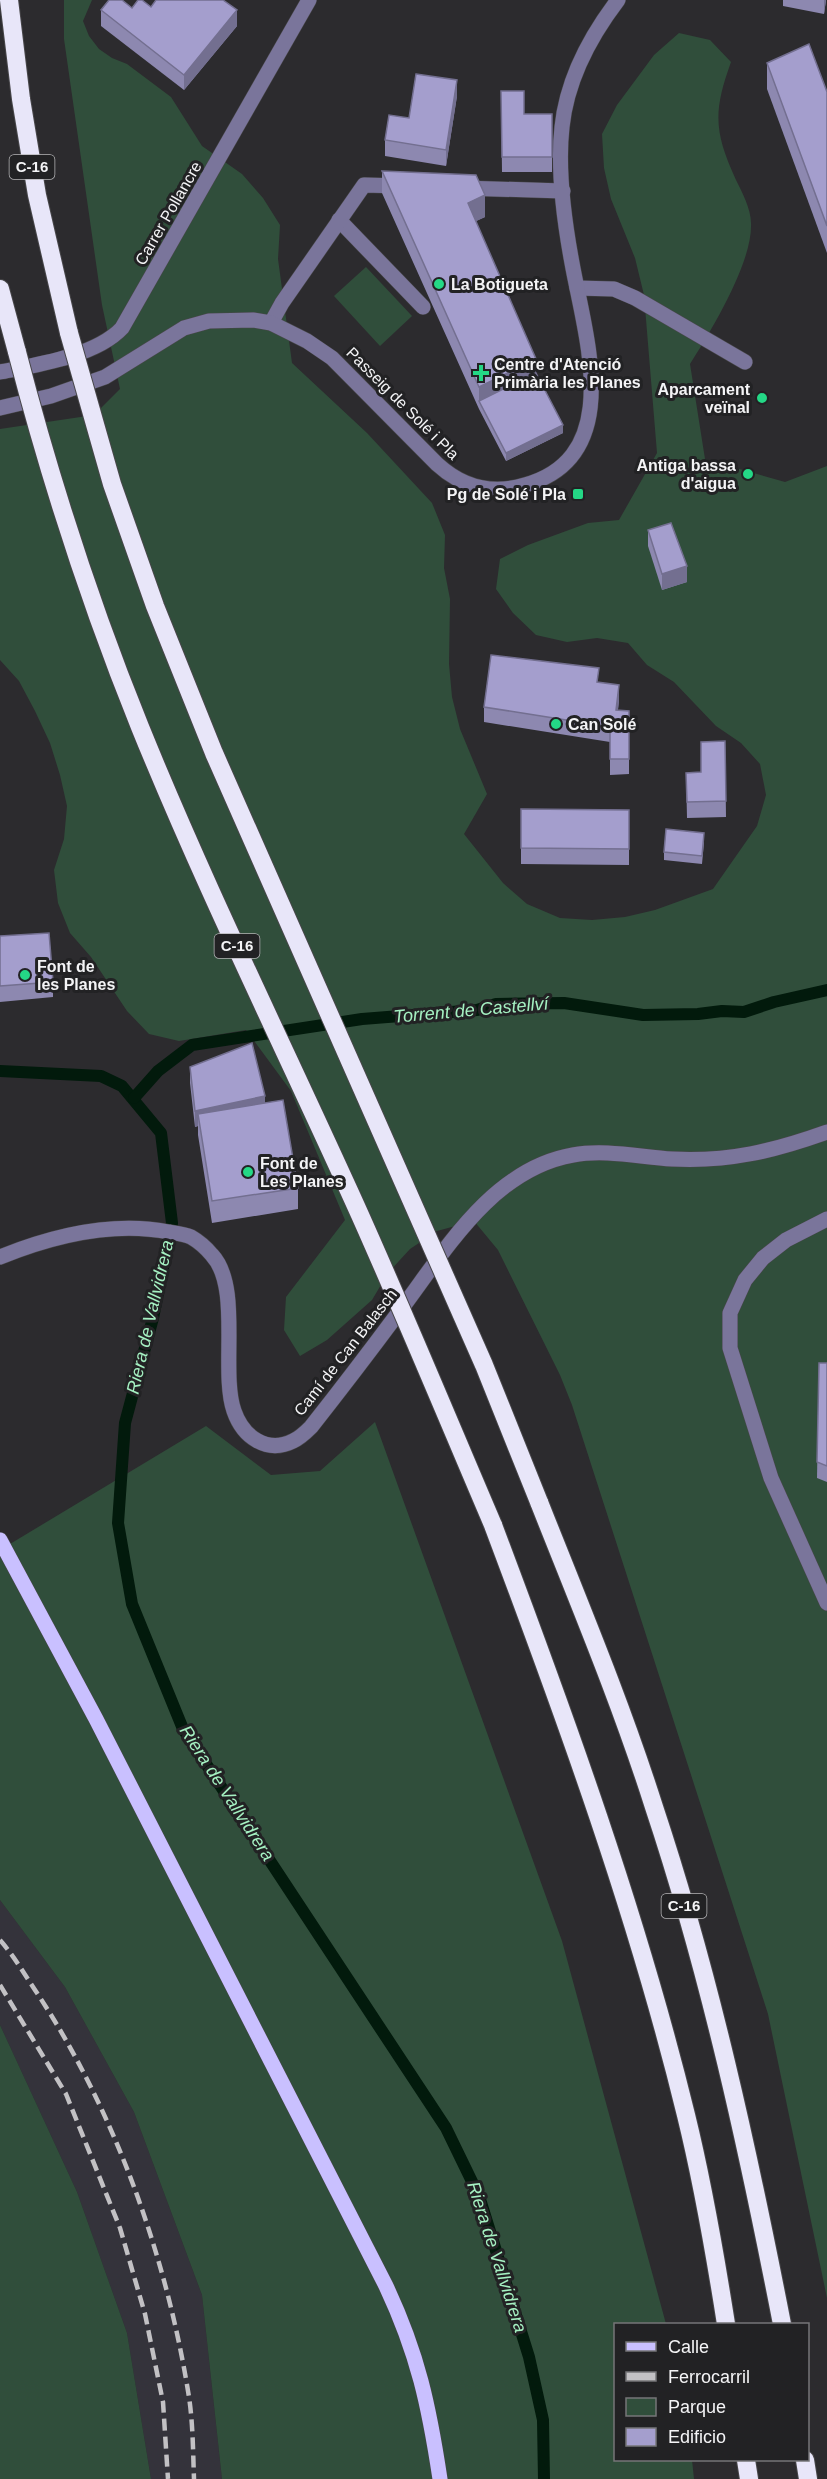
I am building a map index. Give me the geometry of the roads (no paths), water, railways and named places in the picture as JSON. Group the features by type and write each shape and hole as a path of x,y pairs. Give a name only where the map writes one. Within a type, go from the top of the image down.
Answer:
{"highway":[{"name":"C-16","path":"9,0 37,195 69,333 112,484 155,606 214,753 484,1365 608,1675 665,1842 698,1956 751,2168 782,2323"},
{"name":"C-16","path":"0,289 32,408 94,604 140,726 196,856 362,1218 493,1525 569,1726 627,1906 686,2115 710,2224 726,2323"},
{"path":"746,2461 749,2479"},
{"path":"806,2461 808,2479"}],"main road":[{"path":"0,1540 96,1719 390,2295 411,2344 423,2381 440,2479"}],"street":[{"name":"Carrer Pollancre","path":"0,372 42,364 105,343 122,328 309,0"},
{"name":"Passeig de Solé i Pla","path":"0,408 51,396 105,377 184,328 209,321 234,319 271,323 307,341 341,365 450,477 474,487 509,489 538,481 559,468 577,450 589,424 592,385 563,191 562,128 569,92 580,58 597,27 618,0"},
{"path":"271,323 282,303 364,185 422,187"},
{"path":"446,188 563,191"},
{"path":"339,220 423,307"},
{"path":"577,288 614,289 635,298 745,362"},
{"name":"Camí de Can Balasch","path":"0,1257 27,1246 109,1228 150,1228 190,1236 214,1256 223,1278 229,1311 230,1382 233,1410 244,1430 259,1444 276,1447 295,1441 311,1427 463,1227 516,1177 544,1162 573,1154 600,1153 714,1160 757,1154 827,1132"},
{"path":"827,1219 786,1240 763,1258 745,1280 730,1313 730,1348 771,1478 827,1603"}],"waterway":[{"name":"Torrent de Castellví","path":"134,1098 158,1071 192,1045 362,1019 477,1010 496,1004 564,1003 643,1015 744,1012 774,1002 827,990"},
{"name":"Riera de Vallvidrera","path":"0,1071 101,1076 122,1086 161,1133 172,1223 153,1318 125,1423 118,1523 132,1604 183,1729 446,2128 479,2196 529,2357 543,2420 544,2479"}],"railway":[{"path":"0,1940 11,1953 67,2041 92,2089 135,2189 167,2292 179,2345 190,2407 194,2479"},
{"path":"0,1985 66,2094 120,2228 145,2314 163,2402 168,2479"}],"place":[{"name":"La Botigueta","path":"439,284"},
{"name":"Centre d'Atenció Primària les Planes","path":"481,373"},
{"name":"Aparcament veïnal","path":"762,398"},
{"name":"Antiga bassa d'aigua","path":"748,474"},
{"name":"Pg de Solé i Pla","path":"578,494"},
{"name":"Can Solé","path":"556,724"},
{"name":"Font de les Planes","path":"25,975"},
{"name":"Font de Les Planes","path":"248,1172"}]}
